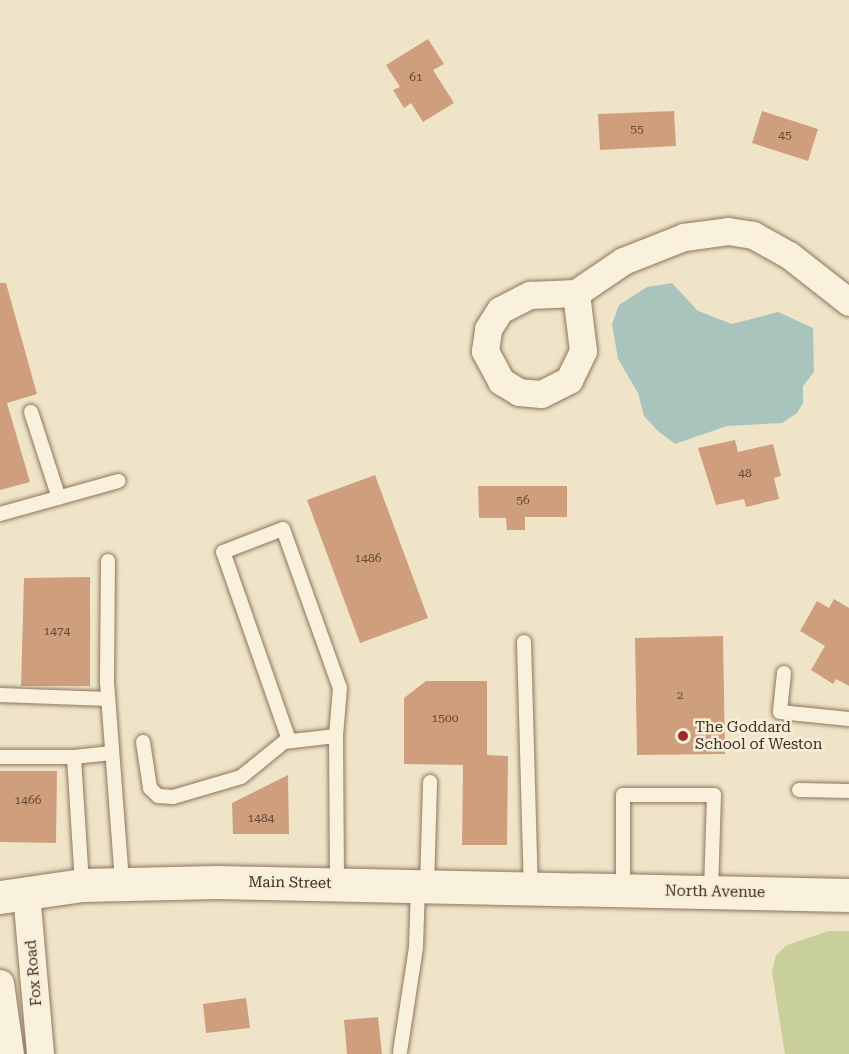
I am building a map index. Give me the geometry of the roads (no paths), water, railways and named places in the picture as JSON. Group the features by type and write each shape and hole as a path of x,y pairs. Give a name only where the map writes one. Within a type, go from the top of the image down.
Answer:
{"main road":[{"name":"Main Street","path":"13,895 82,885 122,883 337,884 582,889"},
{"name":"North Avenue","path":"582,889 849,895"}],"street":[{"path":"576,293 611,268 661,245 700,234 728,231 753,235 771,244 849,302"},
{"name":"Fox Road","path":"13,895 40,1047"},
{"path":"0,983 7,1049"}],"lane":[{"path":"31,412 59,498"},
{"path":"0,514 118,481"},
{"path":"289,740 223,552 283,529 340,688 336,736 337,884"},
{"path":"108,561 108,699 122,883"},
{"path":"524,642 531,888"},
{"path":"784,673 780,712 849,718"},
{"path":"0,695 108,699"},
{"path":"143,742 150,788 158,796 173,797 241,777 289,740 336,736"},
{"path":"0,757 74,757 112,753"},
{"path":"74,757 82,885"},
{"path":"400,1052 423,886 430,782"},
{"path":"799,790 849,791"},
{"path":"623,890 623,795 714,795 711,892"},
{"path":"7,1049 25,1051 40,1047"}],"water":[{"path":"672,283 698,311 732,324 778,312 813,328 814,372 803,386 803,403 797,413 782,423 727,426 675,444 658,431 644,416 638,393 618,359 612,324 619,305 647,287"}],"place":[{"name":"The Goddard School of Weston","path":"683,736"}]}
